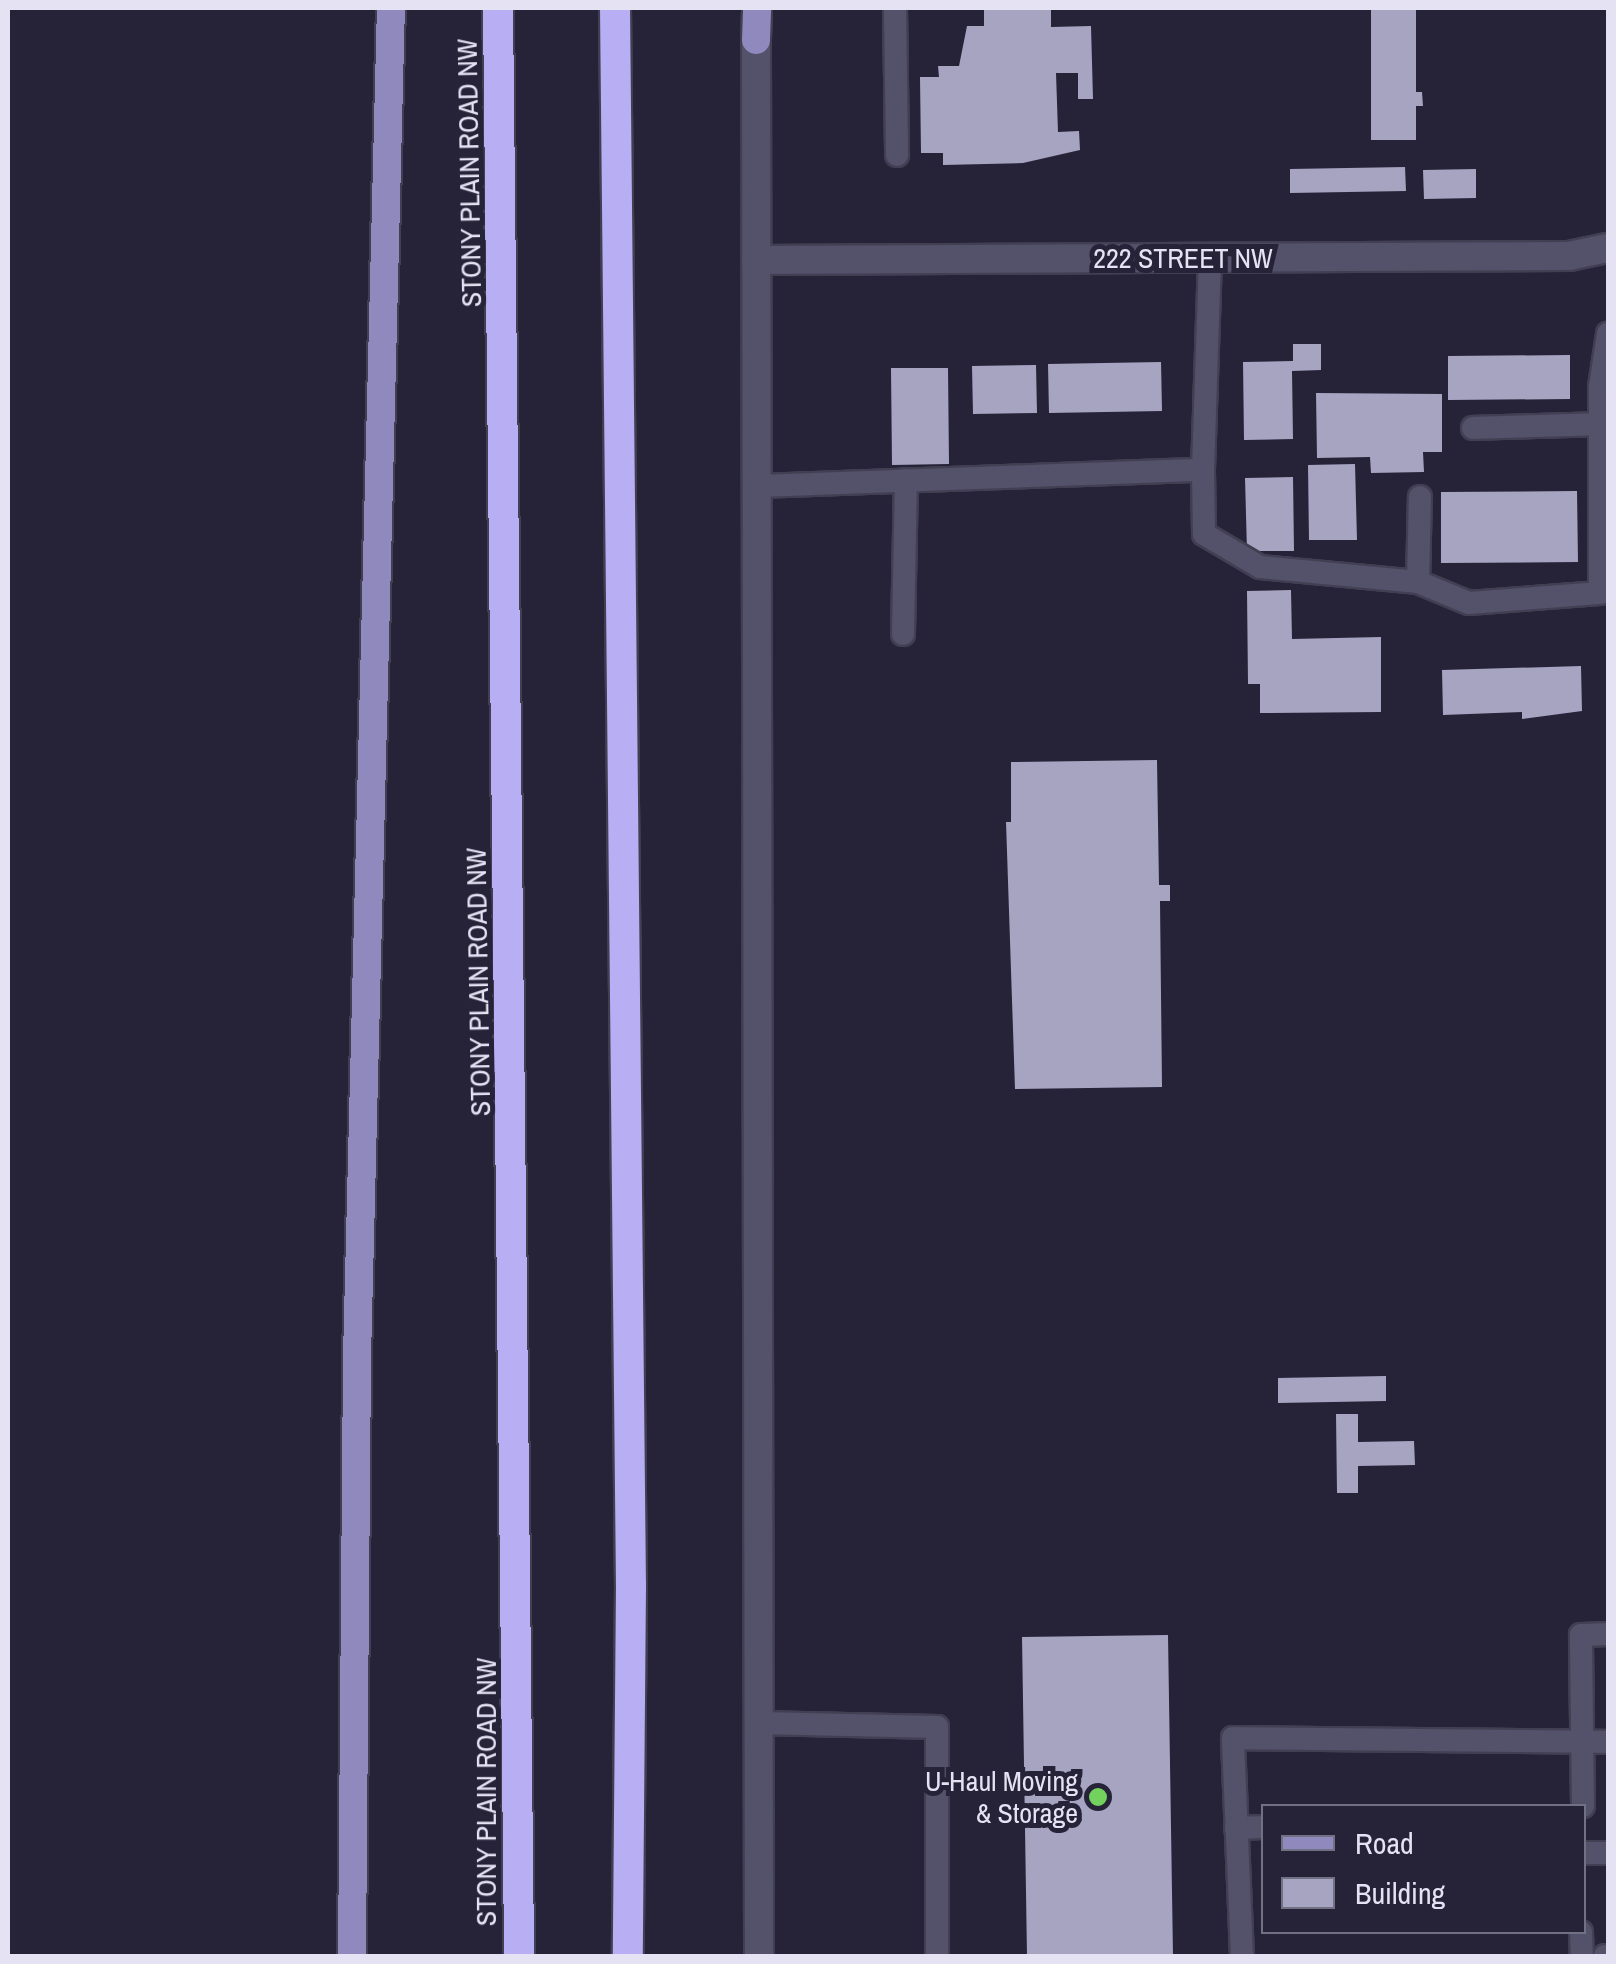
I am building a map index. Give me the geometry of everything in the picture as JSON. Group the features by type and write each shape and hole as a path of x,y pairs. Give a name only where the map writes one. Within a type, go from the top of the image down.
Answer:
{"highway":[{"name":"STONY PLAIN ROAD NW","path":"498,8 519,1956"},
{"path":"615,8 631,1586 628,1956"}],"main road":[{"path":"352,1956 357,1337 391,8"},
{"path":"757,8 758,1956"},
{"name":"222 STREET NW","path":"756,260 1569,256 1608,248"}],"lane":[{"path":"895,8 897,155"},
{"path":"1210,258 1204,534 1260,567 1418,582 1470,604 1600,594 1600,424 1608,334"},
{"path":"1473,428 1600,424"},
{"path":"757,486 1203,470"},
{"path":"903,634 906,480"},
{"path":"1418,582 1420,497"},
{"path":"1583,1804 1581,1634 1608,1634"},
{"path":"759,1723 937,1728 937,1956"},
{"path":"1242,1956 1252,1911 1236,1828 1233,1738 1608,1742"},
{"path":"1236,1828 1261,1827"}],"building":[{"path":"984,8 1051,8 1051,27 1091,26 1093,99 1078,99 1078,73 1056,73 1058,132 1079,131 1080,150 1023,163 943,165 943,153 921,153 920,77 939,77 938,66 959,66 967,26 984,26"},
{"path":"1371,8 1416,8 1416,92 1422,92 1423,106 1416,106 1416,140 1371,140"},
{"path":"1405,167 1406,191 1290,193 1290,169"},
{"path":"1476,169 1476,198 1424,199 1423,170"},
{"path":"1293,344 1321,344 1321,370 1292,371 1293,439 1244,440 1243,362 1293,361"},
{"path":"1570,355 1570,399 1448,400 1448,356"},
{"path":"1161,362 1162,411 1049,413 1048,364"},
{"path":"1036,365 1037,413 973,414 972,366"},
{"path":"891,368 948,368 949,464 892,465"},
{"path":"1316,393 1442,394 1442,452 1423,452 1424,472 1371,473 1370,457 1317,458"},
{"path":"1355,464 1357,540 1309,540 1308,465"},
{"path":"1293,477 1294,551 1247,551 1245,478"},
{"path":"1577,491 1578,562 1441,563 1441,492"},
{"path":"1291,590 1292,639 1381,637 1381,712 1260,713 1260,684 1248,684 1247,591"},
{"path":"1581,666 1582,711 1522,719 1522,712 1443,715 1442,670"},
{"path":"1157,760 1159,885 1170,885 1170,901 1160,901 1162,1087 1015,1089 1006,822 1011,822 1011,762"},
{"path":"1386,1376 1386,1401 1278,1403 1278,1378"},
{"path":"1336,1414 1358,1414 1358,1442 1414,1441 1415,1465 1358,1466 1358,1493 1337,1493"},
{"name":"U-Haul Moving & Storage","path":"1168,1635 1173,1956 1027,1956 1022,1637"}],"place":[{"name":"U-Haul Moving & Storage","path":"1098,1797"}]}
